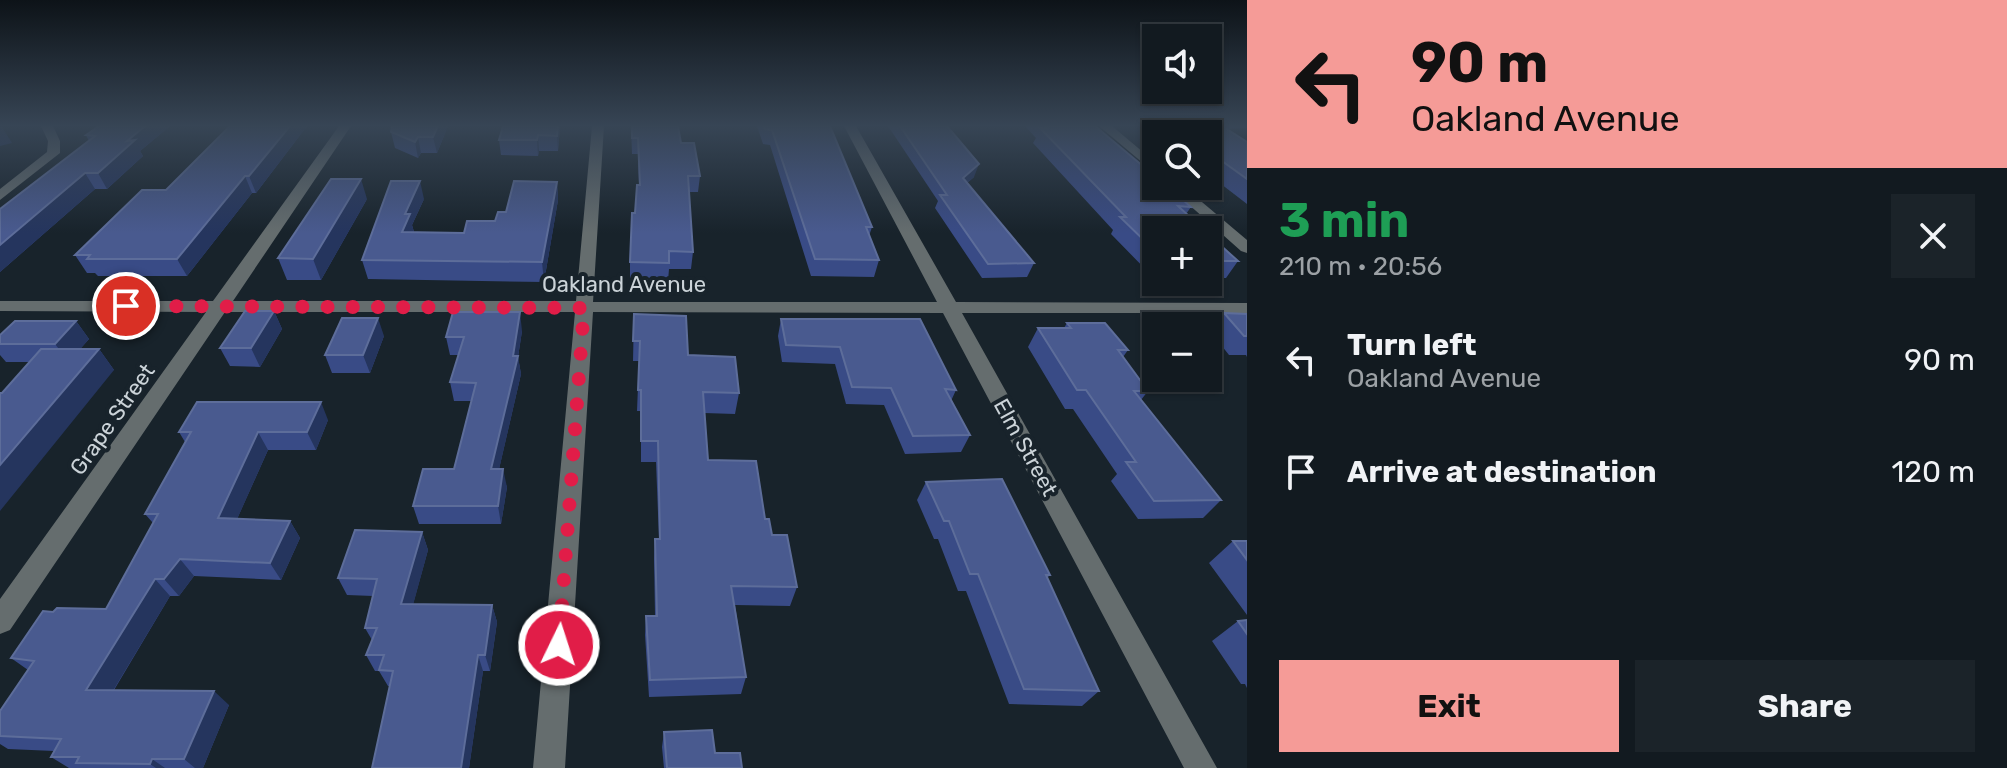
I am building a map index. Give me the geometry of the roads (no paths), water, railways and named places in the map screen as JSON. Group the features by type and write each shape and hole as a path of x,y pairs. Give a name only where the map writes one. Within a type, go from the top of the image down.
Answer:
{"street":[{"path":"0,196 42,162"},
{"name":"Grape Street","path":"0,621 320,162"},
{"path":"549,768 595,162"},
{"name":"Elm Street","path":"870,162 1201,768"},
{"path":"1191,200 1247,248"},
{"name":"Oakland Avenue","path":"0,306 1247,308"}]}
